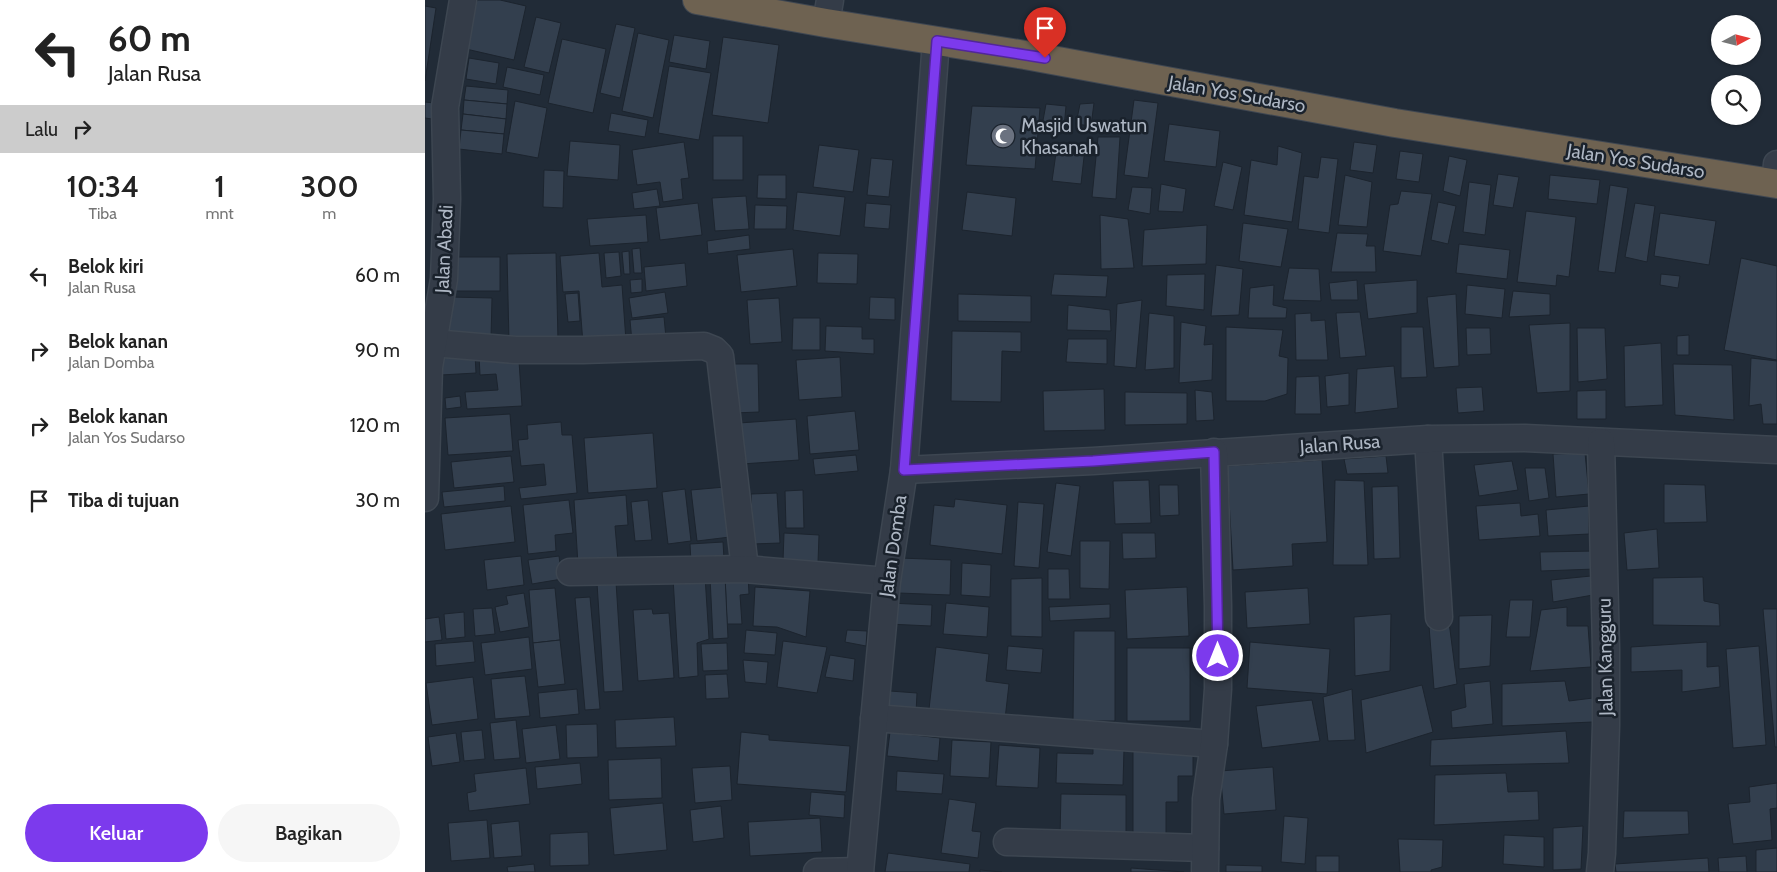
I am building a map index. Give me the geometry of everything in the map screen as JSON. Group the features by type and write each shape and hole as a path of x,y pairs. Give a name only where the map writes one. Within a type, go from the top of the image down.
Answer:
{"highway":[{"name":"Jalan Yos Sudarso","path":"697,0 828,12 937,41 1025,55 1395,123 1776,177"}],"street":[{"name":"Jalan Abadi","path":"425,498 429,367 433,342 435,280 447,199 445,107 463,0"},
{"name":"Jalan Domba","path":"860,872 887,581 904,470 937,41"},
{"path":"433,342 515,350 704,346 718,352 745,569"},
{"name":"Jalan Rusa","path":"904,470 1093,461 1428,439 1525,438 1777,450"},
{"path":"1428,439 1439,617"},
{"name":"Jalan Kangguru","path":"1600,872 1606,726 1601,442"},
{"path":"1007,842 1205,860 1206,799 1214,744 1218,689 1214,452"},
{"path":"570,572 745,569 887,581"},
{"path":"874,718 1214,744"},
{"path":"817,872 860,872"}],"building":[{"path":"477,0 500,0 526,6 514,60 466,49"},
{"path":"425,6 436,8 425,81"},
{"path":"536,17 561,23 549,73 524,67"},
{"path":"616,24 635,28 620,98 600,93"},
{"path":"638,33 669,40 653,118 622,111"},
{"path":"674,35 710,41 706,69 669,62"},
{"path":"723,37 779,45 768,123 712,115"},
{"path":"562,39 606,49 593,113 548,103"},
{"path":"469,58 499,63 496,84 466,79"},
{"path":"669,66 711,73 699,140 658,133"},
{"path":"507,67 544,75 540,95 503,87"},
{"path":"466,86 508,90 507,104 464,100"},
{"path":"464,100 507,104 506,119 463,114"},
{"path":"1134,100 1158,103 1148,178 1124,175"},
{"path":"515,101 547,108 538,158 506,152"},
{"path":"425,102 434,103 432,119 425,118"},
{"path":"1094,103 1091,126 1076,124 1080,104"},
{"path":"1046,104 1066,106 1064,128 1042,126"},
{"name":"Masjid Uswatun Khasanah","path":"972,106 1040,108 1035,169 966,165"},
{"path":"611,113 648,120 645,137 608,131"},
{"path":"463,114 506,119 504,134 461,130"},
{"path":"1169,124 1220,131 1216,167 1164,161"},
{"path":"461,130 504,134 502,154 459,149"},
{"path":"713,136 743,136 743,180 713,180"},
{"path":"1098,137 1120,137 1116,199 1092,197"},
{"path":"570,141 620,145 618,180 567,176"},
{"path":"684,142 689,178 681,179 683,199 663,202 660,182 637,185 632,150"},
{"path":"1354,142 1377,145 1373,173 1350,170"},
{"path":"819,145 859,150 853,192 813,187"},
{"path":"1057,146 1085,148 1081,184 1052,181"},
{"path":"1278,146 1302,153 1292,222 1244,215 1251,160 1277,165"},
{"path":"1400,151 1423,154 1419,182 1396,179"},
{"path":"1449,156 1467,160 1460,196 1443,191"},
{"path":"1321,157 1338,159 1329,233 1298,229 1304,176 1318,178"},
{"path":"871,158 893,160 889,197 867,195"},
{"path":"1223,162 1242,167 1233,210 1214,206"},
{"path":"544,170 564,171 563,208 543,207"},
{"path":"1498,174 1519,177 1513,208 1493,205"},
{"path":"758,175 786,175 786,199 757,198"},
{"path":"1345,175 1372,182 1367,227 1338,225"},
{"path":"1550,175 1600,180 1597,204 1548,199"},
{"path":"1469,182 1491,185 1485,235 1463,232"},
{"path":"1161,184 1186,189 1183,212 1158,211"},
{"path":"1610,185 1628,188 1615,273 1598,271"},
{"path":"1132,187 1152,188 1150,214 1128,210"},
{"path":"657,189 660,206 634,209 632,193"},
{"path":"1401,191 1432,194 1421,256 1383,251 1390,205 1398,204"},
{"path":"797,192 845,197 840,236 793,230"},
{"path":"967,192 1016,198 1012,236 962,230"},
{"path":"746,196 749,229 715,231 712,198"},
{"path":"1438,202 1456,206 1448,244 1431,240"},
{"path":"698,203 702,235 660,240 656,208"},
{"path":"866,203 891,205 889,229 864,227"},
{"path":"1635,203 1655,206 1647,262 1625,257"},
{"path":"755,205 787,206 786,229 754,229"},
{"path":"1526,211 1576,217 1569,277 1557,275 1556,286 1517,282"},
{"path":"1660,213 1716,221 1709,265 1654,256"},
{"path":"646,215 648,242 590,246 587,219"},
{"path":"1100,215 1128,219 1134,268 1101,269"},
{"path":"1243,223 1288,229 1281,267 1239,261"},
{"path":"1207,225 1206,264 1142,266 1144,230"},
{"path":"1337,233 1368,234 1366,246 1375,246 1376,272 1331,272"},
{"path":"749,235 750,249 708,254 707,241"},
{"path":"1459,244 1510,250 1507,279 1456,273"},
{"path":"640,248 642,273 634,273 632,249"},
{"path":"793,249 797,286 741,292 737,255"},
{"path":"629,251 630,274 624,274 622,252"},
{"path":"619,252 621,276 606,278 604,253"},
{"path":"556,253 558,341 509,342 507,254"},
{"path":"599,253 602,287 622,285 626,341 583,344 579,291 563,292 560,256"},
{"path":"818,253 858,254 857,284 817,283"},
{"path":"455,257 500,257 500,291 455,291"},
{"path":"1741,258 1777,266 1777,360 1724,350"},
{"path":"685,263 687,286 646,291 644,267"},
{"path":"1216,265 1243,269 1239,315 1211,316"},
{"path":"1289,268 1319,269 1321,301 1283,300"},
{"path":"1054,274 1108,276 1106,297 1051,295"},
{"path":"1205,274 1204,310 1166,306 1167,275"},
{"path":"1661,274 1680,276 1678,288 1660,285"},
{"path":"642,279 642,292 631,293 630,280"},
{"path":"1357,280 1358,300 1331,300 1329,283"},
{"path":"1417,280 1417,313 1368,319 1364,284"},
{"path":"1274,285 1273,305 1287,308 1286,318 1248,318 1250,288"},
{"path":"1467,285 1505,289 1502,318 1465,314"},
{"path":"1513,291 1550,294 1550,315 1509,317"},
{"path":"665,292 668,313 632,318 629,298"},
{"path":"578,293 580,321 568,322 565,294"},
{"path":"958,294 1031,296 1031,322 958,321"},
{"path":"1456,294 1459,366 1434,368 1427,297"},
{"path":"450,297 492,298 491,338 448,337"},
{"path":"870,297 895,298 895,320 869,319"},
{"path":"779,298 782,342 750,344 747,300"},
{"path":"1142,300 1136,368 1114,366 1117,304"},
{"path":"1068,305 1110,310 1111,331 1067,330"},
{"path":"1360,312 1366,356 1340,358 1336,313"},
{"path":"1149,313 1174,316 1174,368 1145,370"},
{"path":"1311,313 1311,321 1325,320 1328,360 1296,360 1295,314"},
{"path":"664,317 666,338 632,342 630,320"},
{"path":"793,318 820,318 820,350 792,350"},
{"path":"1181,322 1206,326 1204,345 1213,344 1212,380 1179,383"},
{"path":"1570,323 1570,391 1537,393 1529,325"},
{"path":"826,326 862,327 862,339 874,339 874,354 825,351"},
{"path":"1226,327 1283,330 1279,356 1288,358 1287,394 1265,401 1226,401"},
{"path":"1401,327 1423,327 1427,377 1401,378"},
{"path":"1466,328 1490,328 1491,354 1467,355"},
{"path":"1577,328 1605,328 1607,379 1578,382"},
{"path":"952,331 1021,332 1021,352 1002,351 1001,402 951,401"},
{"path":"1689,335 1689,355 1677,355 1677,336"},
{"path":"1068,339 1107,339 1107,364 1066,362"},
{"path":"1661,343 1663,405 1625,407 1624,346"},
{"path":"475,354 476,373 441,375 440,357"},
{"path":"479,355 519,361 522,406 467,409 465,392 498,390 496,374 480,375"},
{"path":"840,357 842,397 799,400 796,360"},
{"path":"1751,358 1777,361 1777,424 1763,424 1761,404 1749,406"},
{"path":"732,364 758,364 759,412 733,413"},
{"path":"1673,364 1732,365 1734,420 1675,415"},
{"path":"1394,366 1398,408 1355,413 1357,369"},
{"path":"1349,373 1349,405 1327,407 1325,376"},
{"path":"1319,376 1321,414 1295,414 1296,377"},
{"path":"1482,387 1484,411 1458,413 1456,388"},
{"path":"1104,389 1105,430 1044,431 1043,391"},
{"path":"1195,390 1212,392 1214,420 1196,421"},
{"path":"1606,390 1606,419 1577,419 1577,391"},
{"path":"1125,392 1187,393 1187,424 1125,425"},
{"path":"460,396 461,407 446,409 445,398"},
{"path":"855,411 859,450 810,454 807,416"},
{"path":"510,414 513,451 448,455 445,418"},
{"path":"796,419 799,460 742,464 739,423"},
{"path":"561,422 562,435 572,435 577,493 521,499 519,488 546,485 544,464 521,466 518,440 528,439 527,425"},
{"path":"653,433 657,488 588,493 584,438"},
{"path":"1585,453 1589,494 1556,497 1553,454"},
{"path":"856,455 858,471 815,475 813,459"},
{"path":"511,456 514,482 454,488 451,462"},
{"path":"1386,456 1388,473 1347,474 1344,459"},
{"path":"1322,460 1327,542 1292,544 1293,566 1233,570 1227,466"},
{"path":"1512,461 1518,490 1479,496 1474,465"},
{"path":"1525,468 1545,468 1549,498 1529,501"},
{"path":"1149,480 1151,523 1115,524 1113,481"},
{"path":"1335,480 1364,481 1368,565 1333,565"},
{"path":"1056,483 1080,486 1071,556 1047,552"},
{"path":"1664,484 1705,485 1707,522 1664,523"},
{"path":"1159,485 1178,485 1179,515 1160,516"},
{"path":"504,486 505,501 444,507 442,492"},
{"path":"1398,486 1400,558 1374,559 1372,487"},
{"path":"725,487 730,537 697,541 691,490"},
{"path":"685,489 691,541 668,544 662,492"},
{"path":"803,490 804,528 786,528 785,491"},
{"path":"777,493 780,543 753,544 751,494"},
{"path":"626,495 628,525 615,526 618,561 578,565 574,500"},
{"path":"955,499 1007,505 1002,554 930,545 934,505 954,507"},
{"path":"569,500 573,533 555,535 556,551 528,554 523,505"},
{"path":"648,500 652,540 635,541 631,502"},
{"path":"1018,502 1044,504 1039,568 1014,566"},
{"path":"1520,503 1521,516 1538,514 1540,536 1479,540 1476,506"},
{"path":"511,506 515,542 445,550 441,514"},
{"path":"1589,506 1589,534 1548,536 1546,510"},
{"path":"1657,529 1659,568 1627,570 1624,533"},
{"path":"784,533 819,535 818,562 783,561"},
{"path":"1122,533 1155,533 1156,558 1123,559"},
{"path":"1080,541 1110,541 1109,589 1080,588"},
{"path":"723,542 724,559 691,562 690,544"},
{"path":"1595,551 1595,569 1541,571 1540,552"},
{"path":"521,556 524,585 487,590 484,560"},
{"path":"559,556 562,579 532,584 528,560"},
{"path":"900,558 951,560 950,595 899,593"},
{"path":"962,563 991,565 990,597 961,595"},
{"path":"1048,569 1069,569 1070,599 1048,599"},
{"path":"748,575 749,594 740,595 742,624 727,624 725,576"},
{"path":"705,576 709,639 697,643 698,676 679,678 673,578"},
{"path":"725,576 728,638 713,639 710,577"},
{"path":"1591,576 1593,595 1553,602 1551,580"},
{"path":"1703,577 1704,601 1719,604 1720,626 1653,625 1653,578"},
{"path":"1042,578 1042,637 1011,636 1011,579"},
{"path":"616,582 623,691 604,692 597,583"},
{"path":"755,587 810,591 806,637 777,627 753,626"},
{"path":"1187,587 1189,636 1127,639 1125,590"},
{"path":"555,588 560,640 533,643 529,590"},
{"path":"1308,588 1310,624 1247,628 1245,592"},
{"path":"524,593 529,627 500,632 495,607 508,604 506,596"},
{"path":"590,597 600,709 585,710 575,598"},
{"path":"1510,600 1533,600 1530,637 1506,637"},
{"path":"889,603 932,605 931,626 888,624"},
{"path":"946,603 989,607 987,637 943,634"},
{"path":"1110,604 1110,618 1050,621 1049,607"},
{"path":"1567,607 1567,626 1588,626 1591,667 1530,671 1541,610"},
{"path":"492,608 495,634 475,636 473,609"},
{"path":"652,609 653,614 669,613 674,678 638,681 633,610"},
{"path":"1763,609 1777,609 1777,747 1775,747"},
{"path":"464,612 465,637 446,639 444,614"},
{"path":"1391,614 1390,671 1355,676 1354,617"},
{"path":"1492,615 1490,666 1459,669 1459,616"},
{"path":"439,617 442,640 425,642 425,619"},
{"path":"1449,622 1457,684 1434,689 1429,626"},
{"path":"746,630 777,633 775,655 744,653"},
{"path":"847,630 867,631 866,646 845,642"},
{"path":"1074,631 1115,631 1115,721 1073,721"},
{"path":"529,637 532,669 485,675 481,643"},
{"path":"560,640 565,684 538,687 533,643"},
{"path":"473,641 475,662 436,666 435,644"},
{"path":"783,641 827,647 817,693 777,687"},
{"path":"1250,642 1330,649 1327,694 1247,688"},
{"path":"1707,642 1707,667 1719,666 1720,687 1682,692 1682,670 1631,672 1631,647"},
{"path":"727,643 728,670 703,671 701,644"},
{"path":"1008,646 1043,649 1041,673 1006,670"},
{"path":"1759,646 1766,745 1733,748 1726,649"},
{"path":"936,647 989,654 986,681 1009,684 1005,719 929,709"},
{"path":"1127,648 1190,648 1190,721 1127,721"},
{"path":"830,655 855,659 853,681 825,677"},
{"path":"743,660 768,662 766,684 745,682"},
{"path":"727,674 729,698 706,699 705,675"},
{"path":"525,676 530,716 495,719 491,679"},
{"path":"473,677 478,719 432,725 426,683"},
{"path":"1490,681 1493,724 1452,728 1451,711 1466,707 1464,684"},
{"path":"1565,681 1569,701 1593,698 1593,722 1502,726 1502,684"},
{"path":"1422,685 1433,732 1366,753 1361,700"},
{"path":"577,689 579,714 540,718 538,693"},
{"path":"1352,689 1355,740 1328,741 1323,697"},
{"path":"890,691 917,693 916,713 889,711"},
{"path":"1312,700 1320,741 1262,748 1256,706"},
{"path":"674,717 676,746 616,748 615,720"},
{"path":"516,720 520,758 494,760 490,723"},
{"path":"597,724 598,757 567,758 566,725"},
{"path":"556,725 560,759 526,763 522,729"},
{"path":"482,730 485,759 464,761 461,732"},
{"path":"1566,731 1569,763 1430,766 1431,740"},
{"path":"741,732 769,735 769,740 850,746 846,792 737,784"},
{"path":"890,732 940,738 938,761 887,756"},
{"path":"456,733 460,762 432,766 428,737"},
{"path":"952,740 991,742 989,778 950,776"},
{"path":"999,745 1040,748 1038,788 996,786"},
{"path":"1093,748 1124,749 1123,785 1056,783 1057,753 1093,754"},
{"path":"1133,748 1193,748 1193,776 1178,776 1178,802 1166,802 1166,842 1133,842"},
{"path":"661,758 662,798 609,800 608,760"},
{"path":"580,763 582,784 537,789 535,767"},
{"path":"730,766 732,800 695,803 692,768"},
{"path":"1273,767 1276,810 1224,814 1220,771"},
{"path":"526,768 530,804 469,811 467,793 476,791 474,774"},
{"path":"897,771 944,774 942,794 896,791"},
{"path":"1506,773 1508,792 1538,791 1539,820 1434,825 1435,775"},
{"path":"1777,783 1777,808 1770,809 1772,840 1733,844 1728,804 1750,802 1749,787"},
{"path":"811,792 845,795 844,818 809,815"},
{"path":"1061,794 1126,795 1126,838 1060,837"},
{"path":"949,799 976,803 972,831 981,832 978,858 941,853"},
{"path":"663,803 667,850 614,855 610,808"},
{"path":"721,806 724,838 693,842 690,810"},
{"path":"1624,811 1688,811 1689,834 1623,838"},
{"path":"1284,816 1308,818 1305,864 1281,862"},
{"path":"820,818 822,852 750,856 748,822"},
{"path":"487,820 490,858 451,861 448,823"},
{"path":"519,821 522,856 494,858 491,824"},
{"path":"1583,826 1581,869 1553,870 1553,828"},
{"path":"588,832 589,865 550,866 550,834"},
{"path":"1504,835 1544,837 1544,867 1503,864"},
{"path":"1398,839 1443,840 1442,867 1431,870 1431,872 1400,872"},
{"path":"1777,848 1777,872 1756,872 1756,850"},
{"path":"888,853 970,864 969,872 885,872"},
{"path":"1316,856 1339,856 1339,872 1316,872"},
{"path":"1746,856 1747,872 1719,872 1718,858"},
{"path":"1708,858 1709,872 1616,872 1615,864"},
{"path":"534,864 535,872 508,872 507,867"},
{"path":"1226,865 1262,866 1262,872 1226,872"},
{"path":"1131,868 1184,872 1131,872"},
{"path":"980,870 1002,872 980,872"}],"place":[{"name":"Masjid Uswatun Khasanah","path":"1003,136"}],"route":[{"path":"1045,58 937,41 904,470 1093,461 1214,452 1218,656"}]}
